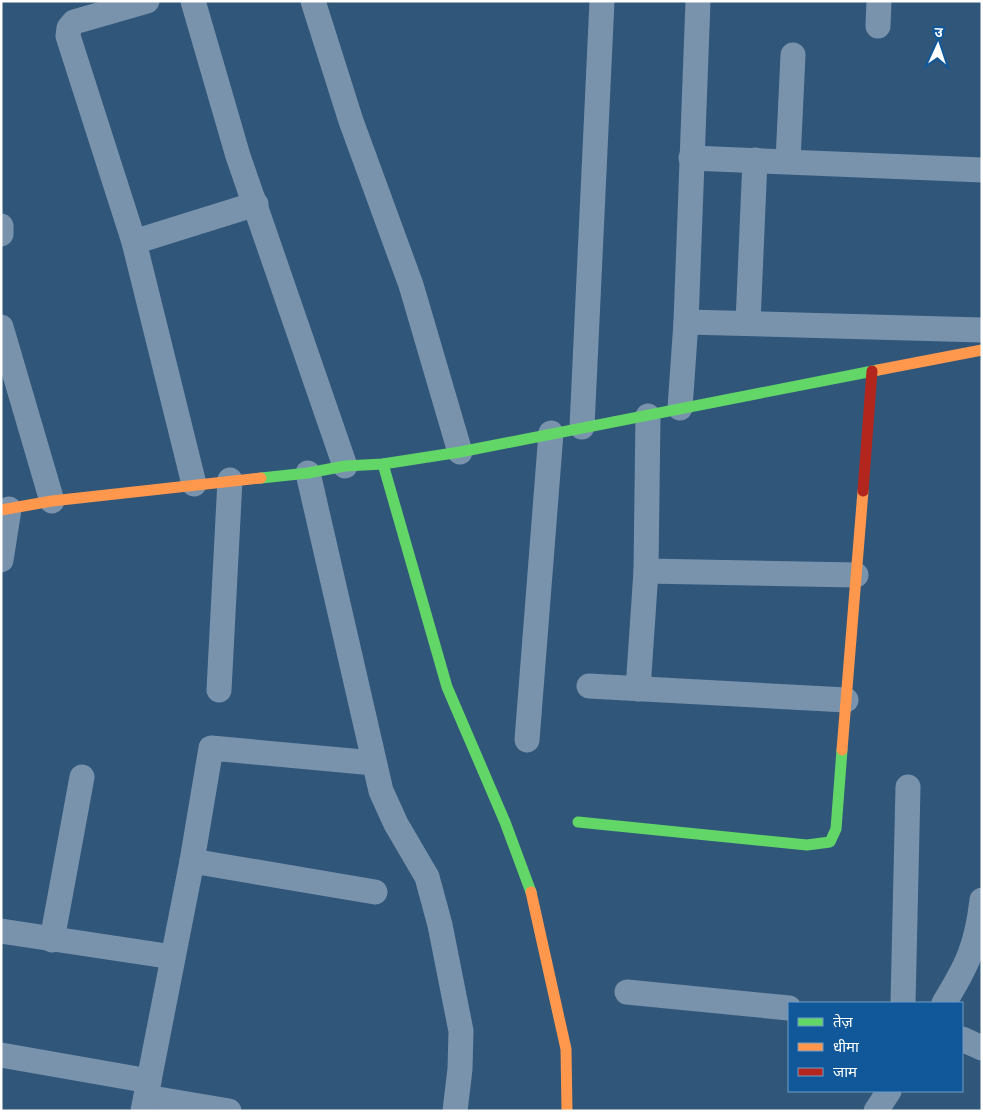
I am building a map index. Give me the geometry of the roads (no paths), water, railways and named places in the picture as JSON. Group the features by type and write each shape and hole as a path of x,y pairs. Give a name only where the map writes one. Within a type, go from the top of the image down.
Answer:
{"street":[{"path":"147,1 74,22 69,28 68,36 134,242 194,484"},
{"path":"193,1 238,156 345,466"},
{"path":"313,1 351,121 411,285 460,452"},
{"path":"582,426 602,1"},
{"path":"680,408 686,322 698,1"},
{"path":"878,26 879,1"},
{"path":"788,161 793,55"},
{"path":"691,158 982,170"},
{"path":"748,323 755,160"},
{"path":"134,242 256,204"},
{"path":"1,226 1,234"},
{"path":"686,322 982,330"},
{"path":"1,327 52,501"},
{"path":"1,560 5,510 52,501 308,472 345,466 384,464 460,452 582,426 648,416 680,408 982,350"},
{"path":"578,822 807,845 830,842 836,830 872,371"},
{"path":"638,689 646,570 648,416"},
{"path":"527,740 551,433"},
{"path":"384,464 447,687 505,822 532,895 566,1049 567,1111"},
{"path":"308,472 381,791 388,808 428,877 440,925 461,1032 460,1069 455,1111"},
{"path":"219,690 230,480"},
{"path":"646,570 856,575"},
{"path":"589,686 846,700"},
{"path":"146,1096 192,861 211,748 374,763"},
{"path":"52,940 82,777"},
{"path":"903,1002 908,787"},
{"path":"192,861 375,892"},
{"path":"967,966 975,940 982,900"},
{"path":"1,931 173,958"},
{"path":"945,1002 982,945"},
{"path":"627,992 788,1008"},
{"path":"963,1039 982,1048"},
{"path":"1,1055 146,1096 229,1111"},
{"path":"876,1111 888,1092"}]}
